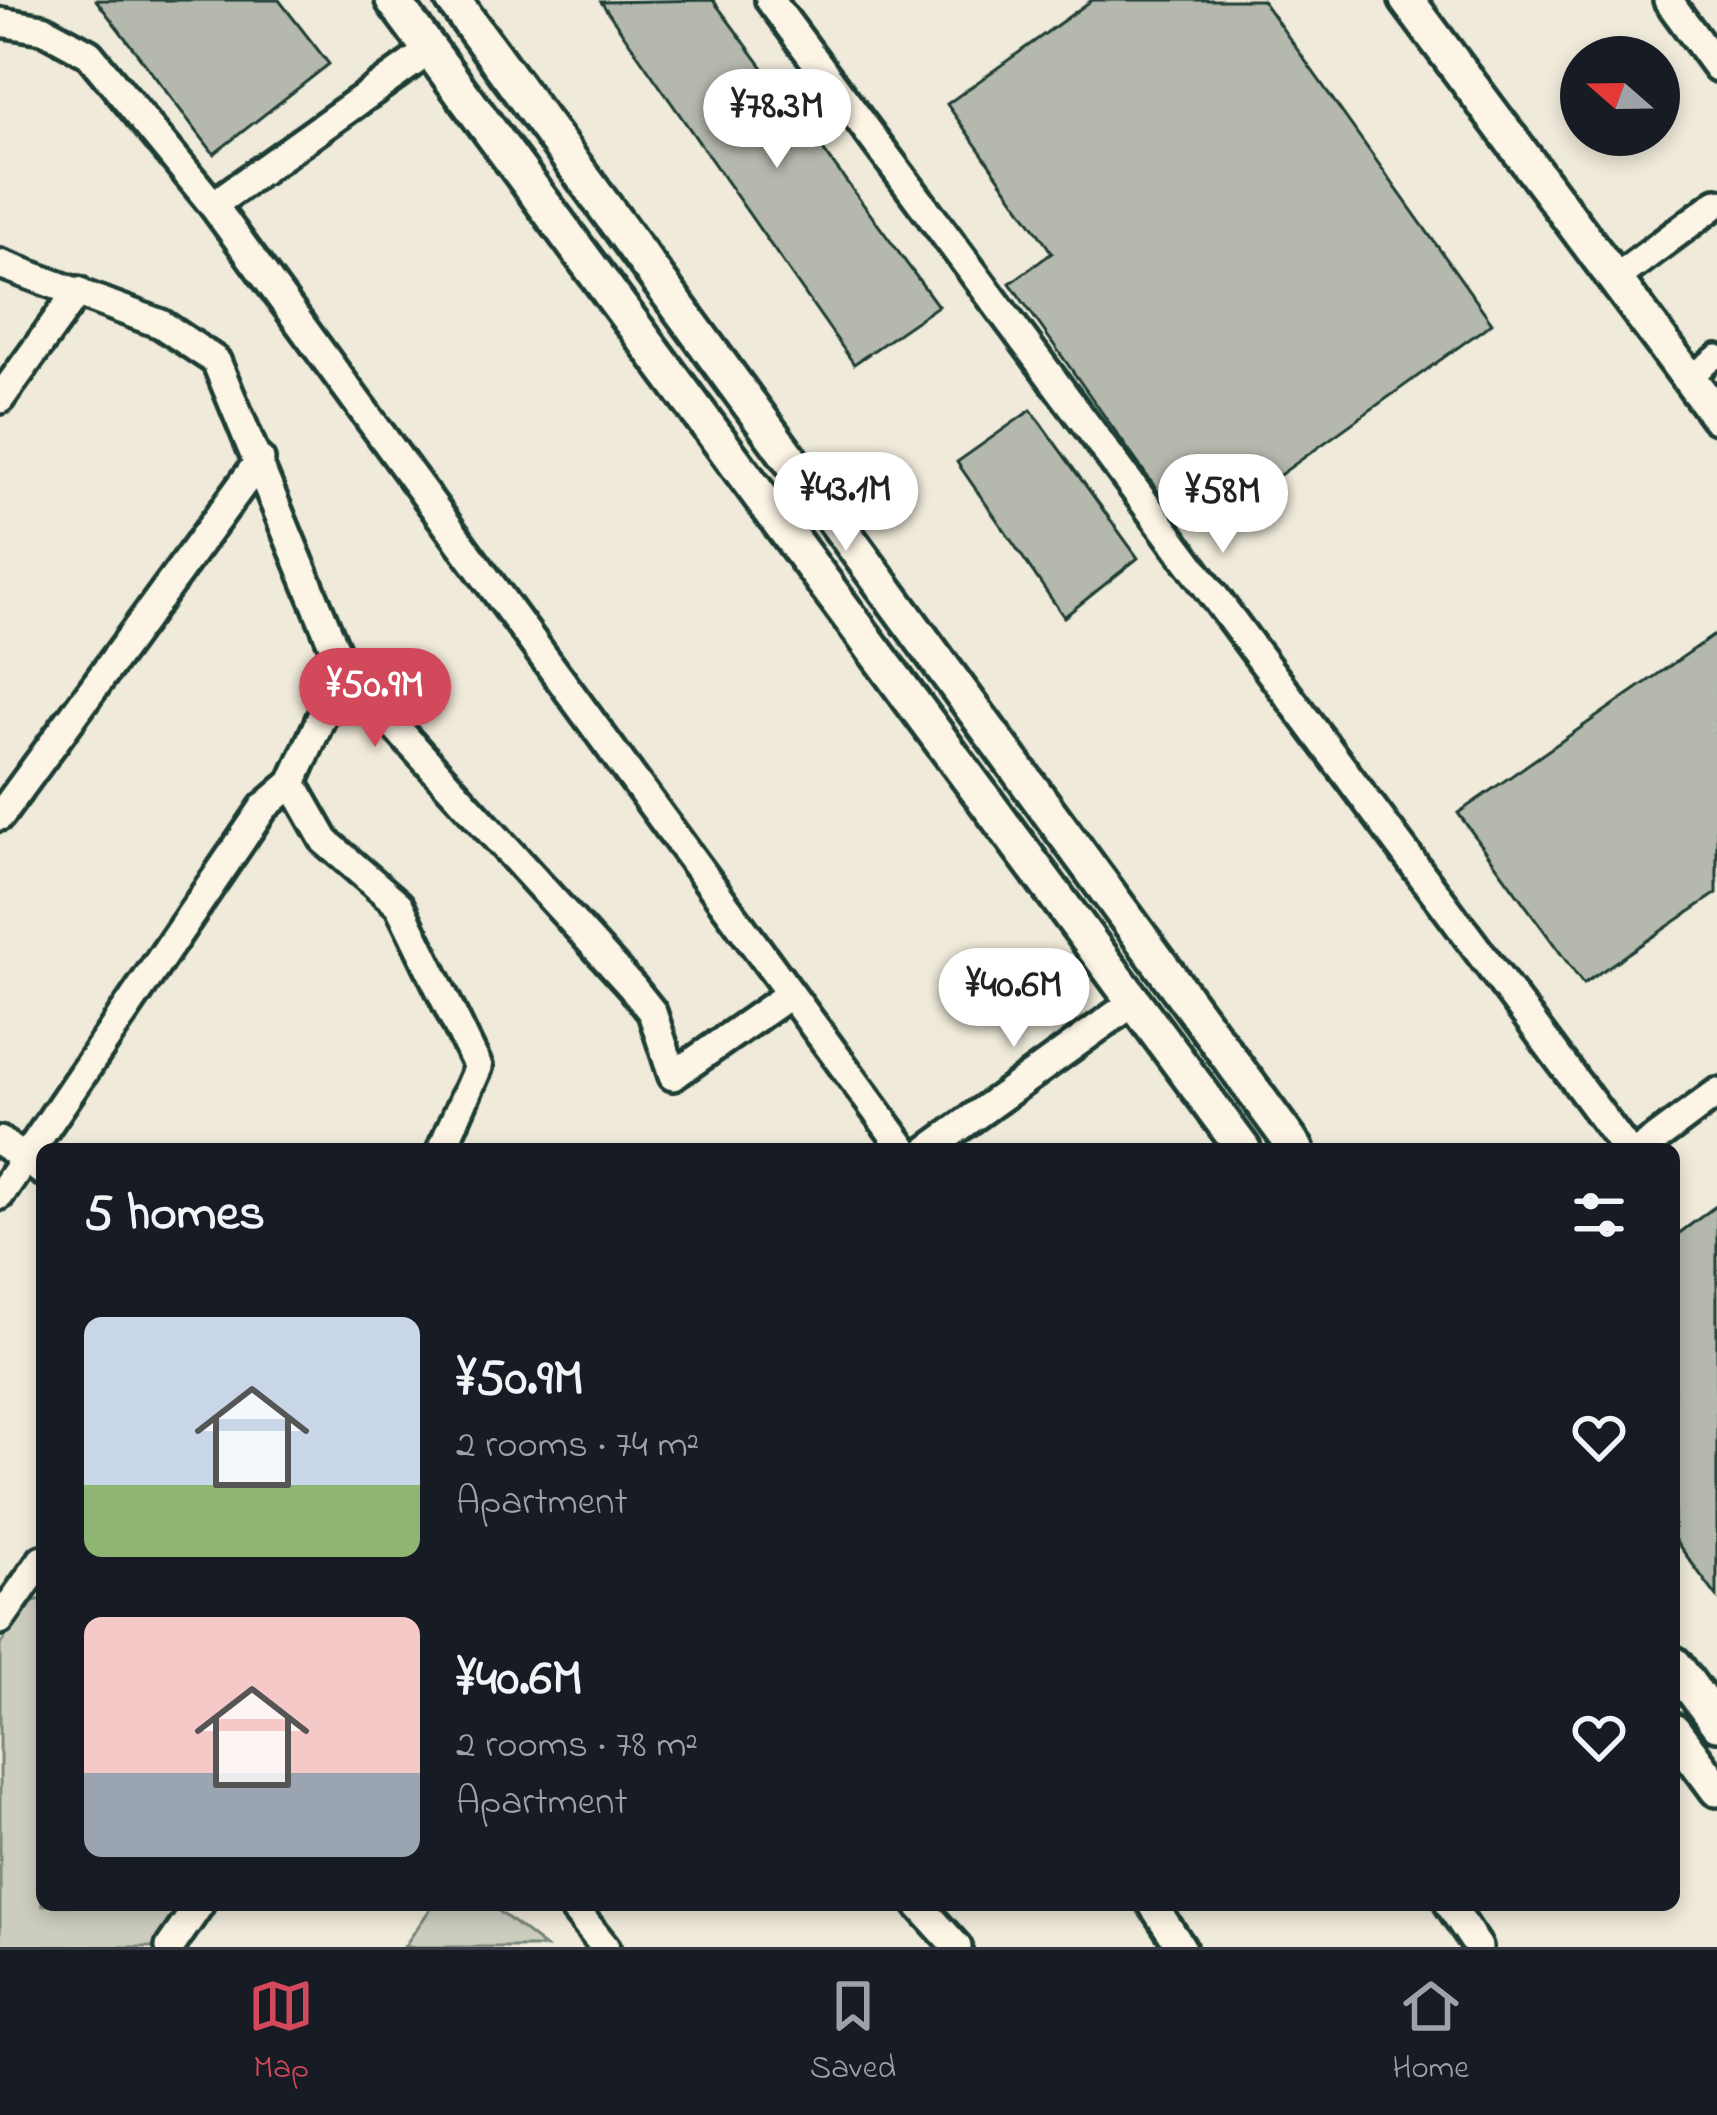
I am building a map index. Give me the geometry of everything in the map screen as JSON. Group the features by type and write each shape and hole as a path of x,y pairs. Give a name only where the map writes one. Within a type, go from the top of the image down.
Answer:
{"street":[{"path":"392,0 1240,1143"},
{"path":"453,0 1292,1143"},
{"path":"770,0 1622,1143"},
{"path":"1407,0 1717,416"},
{"path":"1667,0 1717,67"},
{"path":"0,22 44,29 88,54 213,205 900,1143"},
{"path":"213,205 430,50"},
{"path":"1615,279 1717,203"},
{"path":"0,264 161,323 216,361 344,669 632,987 652,1012 673,1076 790,994"},
{"path":"0,399 78,291"},
{"path":"1689,379 1717,356"},
{"path":"0,816 260,460"},
{"path":"48,1143 264,807 292,783 344,669"},
{"path":"292,783 325,841 399,905 478,1067 445,1143"},
{"path":"937,1143 1135,1001"},
{"path":"1650,1143 1717,1093"},
{"path":"0,1141 34,1165 0,1195"},
{"path":"0,1621 36,1570"},
{"path":"1680,1672 1717,1723"},
{"path":"1680,1739 1717,1789"},
{"path":"170,1947 196,1911"},
{"path":"576,1911 605,1947"},
{"path":"924,1911 957,1947"},
{"path":"1157,1911 1181,1947"},
{"path":"1454,1911 1478,1947"}],"shaded area":[{"path":"36,1601 36,1911 186,1911 161,1947 0,1947 0,1645 28,1604"},
{"path":"429,1911 499,1911 545,1947 404,1947"}],"building":[{"path":"96,0 279,0 329,64 214,154"},
{"path":"713,0 938,306 854,364 601,2"},
{"path":"1092,0 1262,0 1492,323 1235,507 1205,466 1162,497 1010,283 1052,253 947,104"},
{"path":"1031,410 1138,558 1064,617 957,462"},
{"path":"1717,633 1717,893 1583,984 1458,813"},
{"path":"1717,1205 1717,1597 1680,1547 1680,1233"}]}
